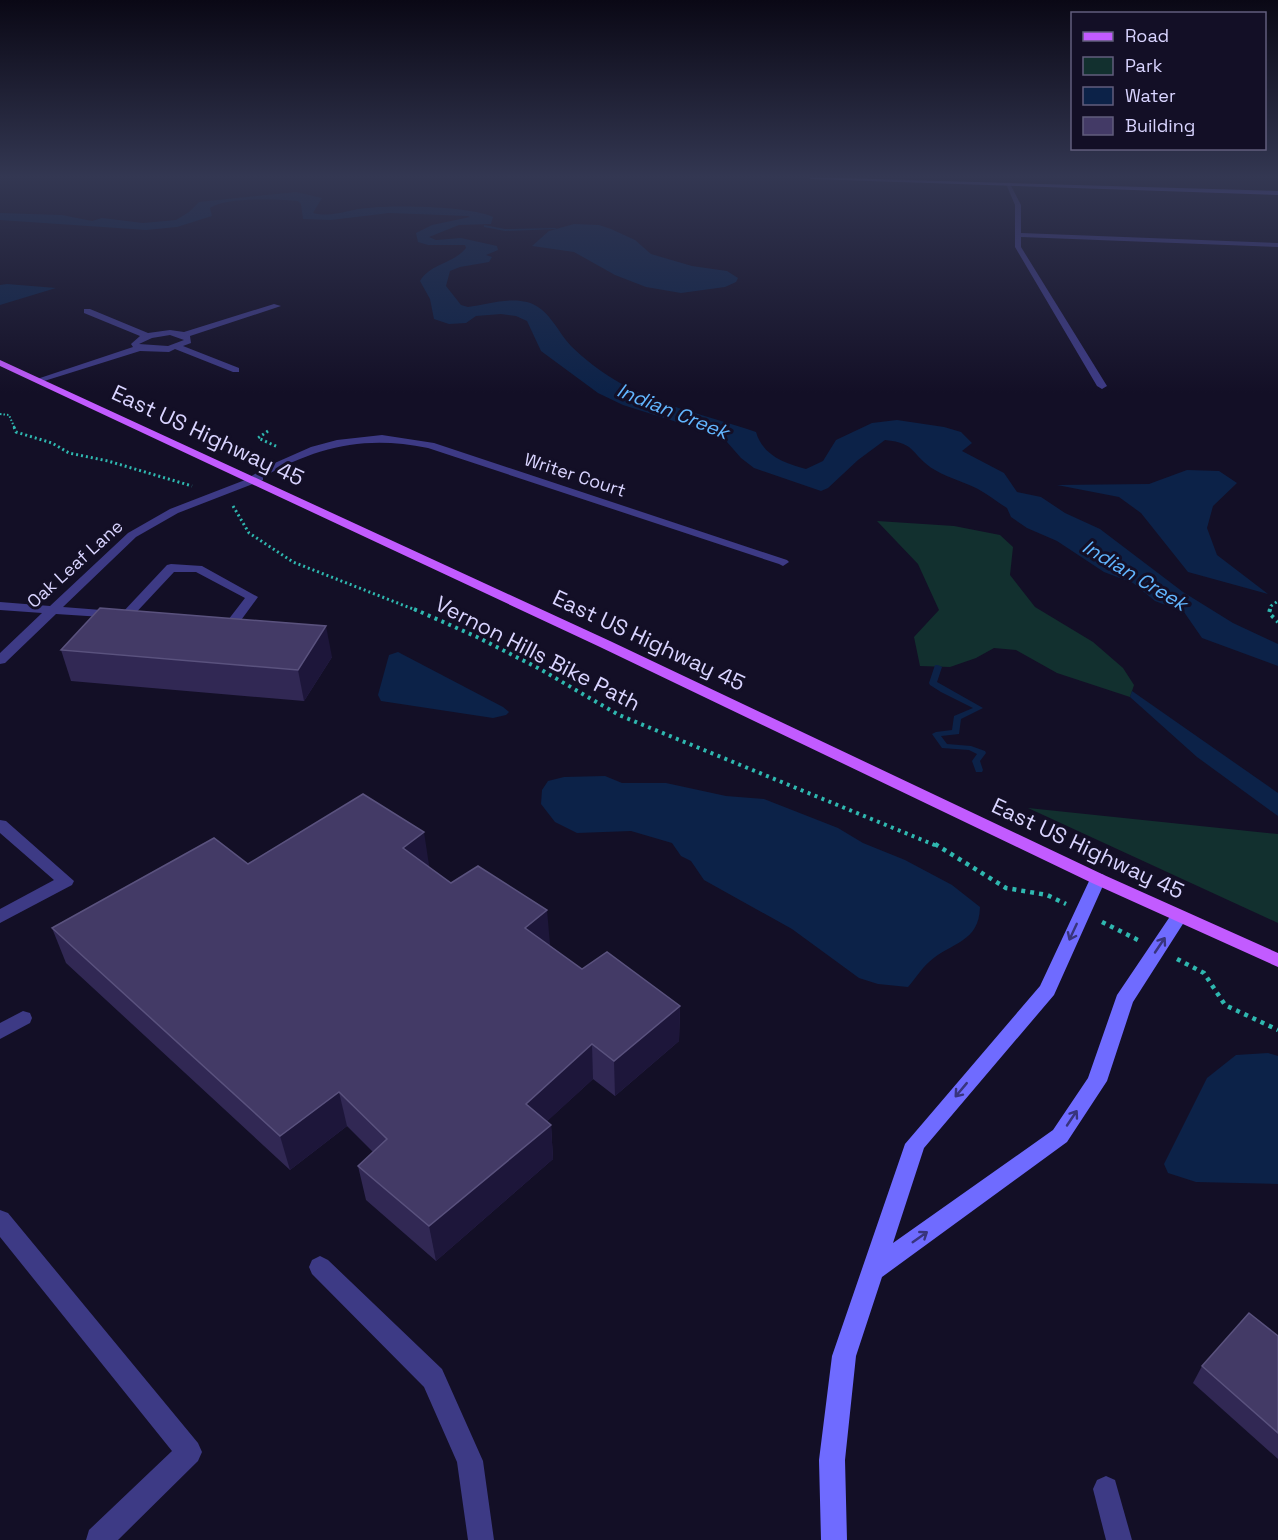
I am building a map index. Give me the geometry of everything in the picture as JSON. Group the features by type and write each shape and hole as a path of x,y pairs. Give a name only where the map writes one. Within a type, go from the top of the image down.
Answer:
{"main road":[{"name":"East US Highway 45","path":"0,363 627,654 1098,879 1278,960"}],"street":[{"path":"1019,249 1102,386"},
{"path":"139,348 135,344 137,341 147,336 165,333 184,335 277,306"},
{"path":"87,311 147,336"},
{"path":"38,380 139,348 153,350 177,347 188,341 184,335"},
{"path":"177,347 236,370"},
{"name":"Writer Court","path":"250,480 292,468 354,441 378,437 403,438 783,562"},
{"name":"Oak Leaf Lane","path":"0,660 132,535 174,511 250,480"},
{"path":"126,616 171,567 198,569 252,597 231,624"},
{"path":"0,606 142,617"},
{"path":"0,825 66,881 0,917"},
{"path":"834,1540 832,1460 844,1356 915,1144 1047,990 1098,879"},
{"path":"872,1271 1060,1136 1097,1081 1124,1000 1179,916"},
{"path":"0,1032 23,1017"},
{"path":"0,1220 189,1452 99,1540"},
{"path":"320,1267 433,1378 470,1461 481,1540"},
{"path":"1106,1489 1119,1540"}],"path":[{"name":"Vernon Hills Bike Path","path":"0,414 9,415 16,432 52,443 69,453 108,460 216,494 230,502 242,518 249,533 293,562 421,612 477,637 538,668 619,715 934,844 1006,888 1047,895"},
{"path":"268,431 258,438 285,449"},
{"path":"1278,601 1271,606 1269,614 1278,622"}],"green space":[{"path":"877,521 954,526 1000,535 1013,547 1010,575 1035,607 1093,642 1123,668 1134,685 1130,697 1057,673 1016,650 994,648 976,658 950,667 920,666 914,637 939,610 918,564"},
{"path":"1028,808 1278,834 1278,923"}],"water":[{"name":"Indian Creek","path":"465,249 498,250 486,255 492,257 489,262 450,271 446,286 461,305 468,307 513,300 535,305 547,315 576,351 609,376 631,389 666,404 756,432 769,453 790,464 806,469 823,461 836,440 872,423 897,420 961,432 972,443 962,451 1004,473 1017,492 1041,497 1065,513 1100,529 1183,592 1233,623 1278,644 1278,666 1202,638 1184,612 1155,601 1133,583 1104,572 1057,541 1027,528 1011,517 1007,508 972,486 935,470 903,444 885,440 858,460 828,488 821,491 754,468 741,458 720,434 623,405 598,393 541,351 527,321 516,316 501,314 476,316 466,323 449,324 434,319 430,299 420,281 430,270"},
{"path":"552,249 645,249 651,254 692,266 727,271 738,278 736,282 725,287 681,293 646,287 615,275 574,252"},
{"path":"0,285 56,288 0,305"},
{"path":"1187,470 1219,471 1237,483 1213,506 1207,528 1217,555 1268,594 1188,572 1141,513 1119,497 1057,485 1149,484"},
{"path":"398,652 509,712 493,718 381,701 378,695 389,655"},
{"path":"1132,691 1278,793 1278,816 1197,757 1130,697"},
{"path":"605,776 622,783 666,783 726,796 764,799 838,828 863,843 905,860 952,885 980,907 975,928 969,935 929,962 908,987 878,984 859,978 792,929 704,880 691,861 681,856 672,843 631,831 577,833 555,822 541,804 542,790 548,781 564,777"},
{"path":"1268,1053 1278,1056 1278,1184 1196,1182 1168,1173 1164,1164 1207,1078 1236,1055"}],"building":[{"path":"100,608 326,626 298,670 61,650"},
{"path":"363,794 424,832 403,848 451,883 478,866 547,910 525,928 582,969 607,952 680,1006 614,1061 592,1044 526,1104 551,1125 429,1226 358,1166 387,1139 339,1092 280,1136 52,928 214,838 248,864"},
{"path":"1249,1313 1278,1336 1278,1433 1202,1366"}],"waterway":[{"path":"938,667 933,683 979,708 957,718 956,732 936,734 945,746 971,748 982,753 976,761 979,770"}]}
